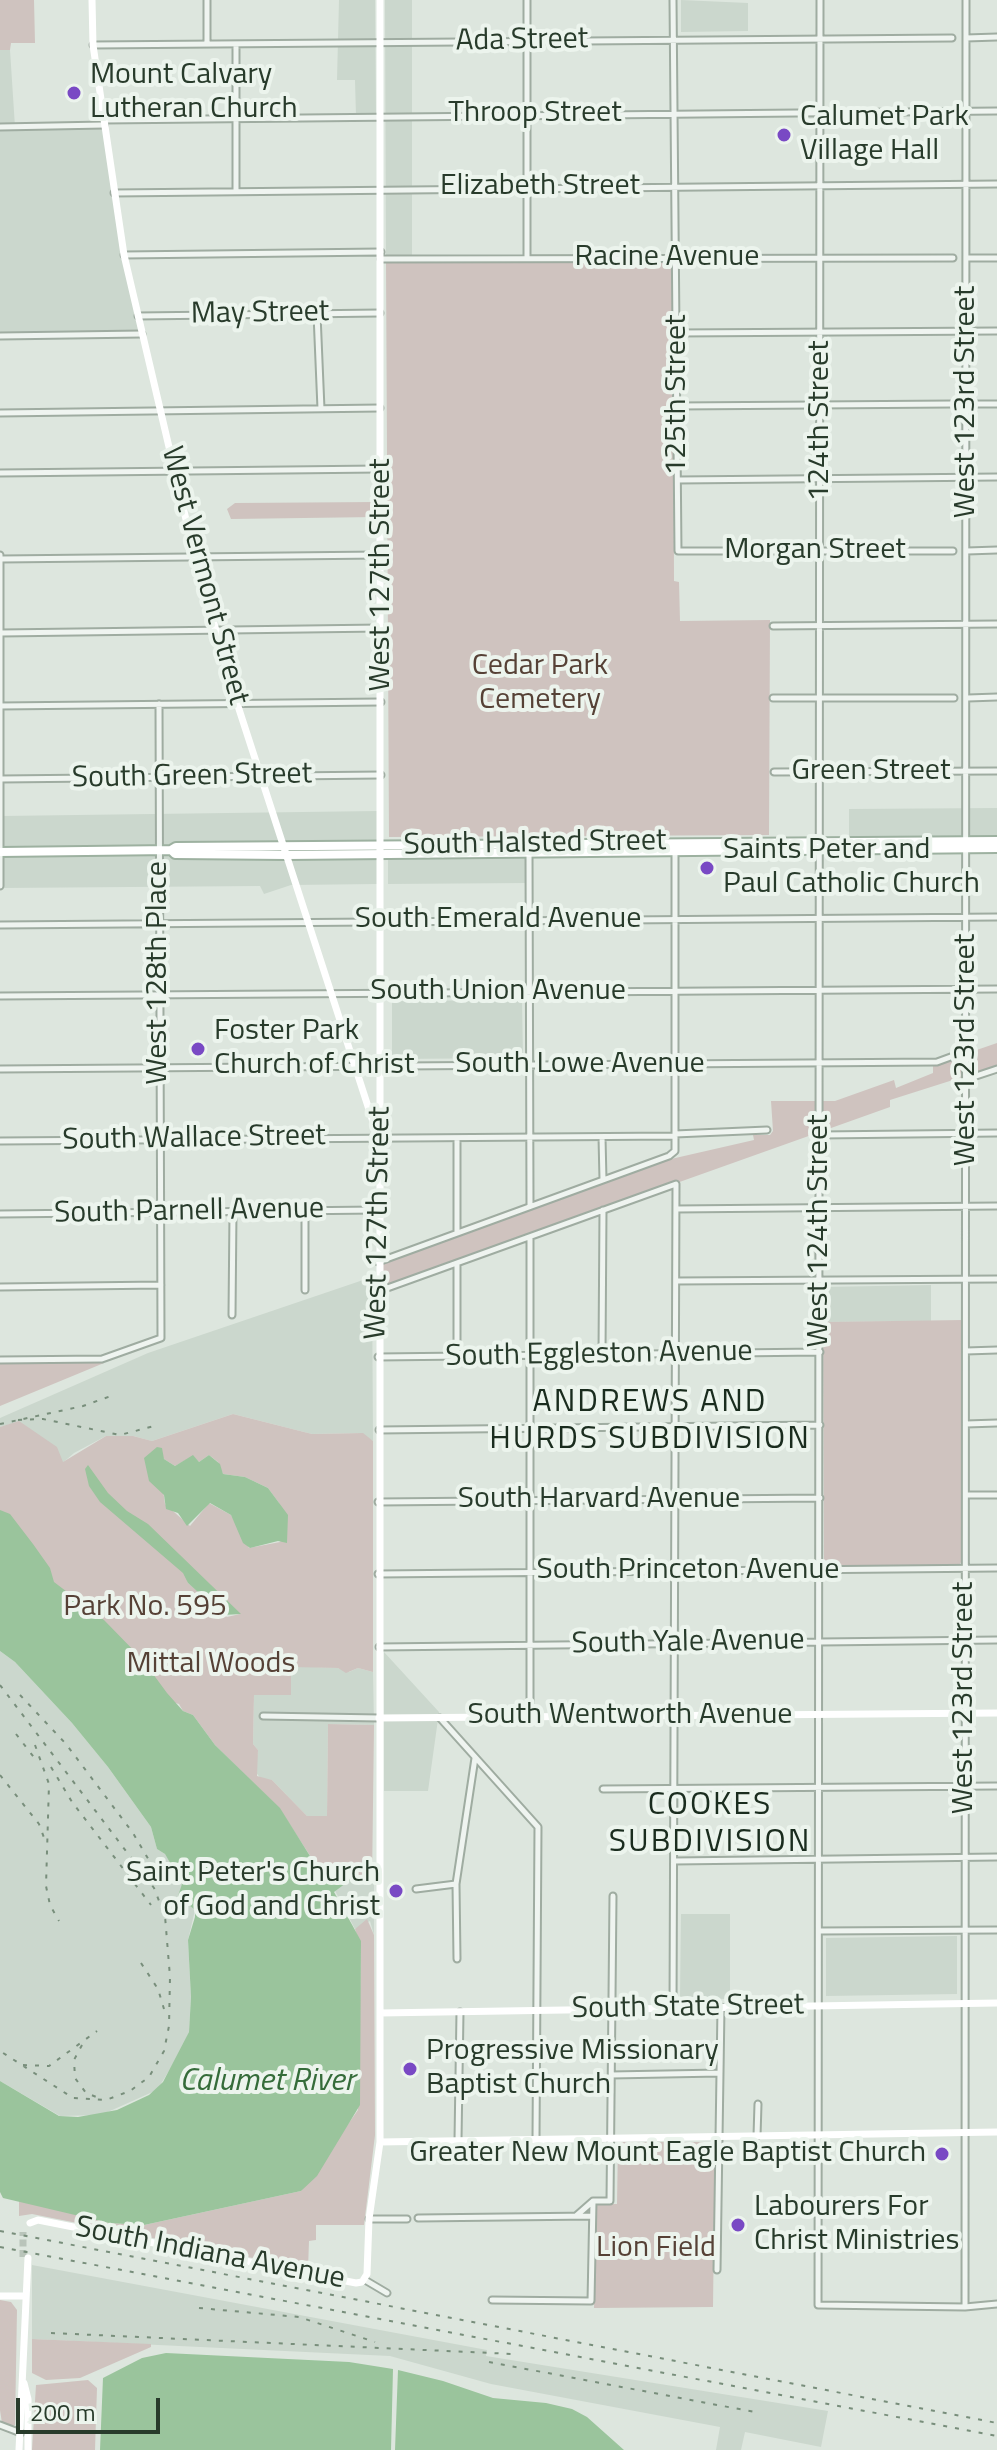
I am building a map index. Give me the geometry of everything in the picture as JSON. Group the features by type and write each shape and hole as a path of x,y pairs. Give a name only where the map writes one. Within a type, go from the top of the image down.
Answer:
{"main road":[{"name":"West Vermont Street","path":"92,0 93,45 124,255 195,558 214,630 333,993 377,1138"},
{"name":"West 127th Street","path":"365,2280 369,2219 380,2142 377,1138 382,1066 380,0"},
{"name":"South Halsted Street","path":"968,845 997,841"},
{"name":"South Halsted Street","path":"1,852 171,850 175,854 286,850 822,845 968,845 997,848"},
{"name":"South Wentworth Avenue","path":"379,1718 997,1713"},
{"name":"South State Street","path":"380,2013 997,2003"},
{"path":"380,2142 997,2132"},
{"name":"South Indiana Avenue","path":"26,2232 30,2223 38,2220 342,2280 365,2280"},
{"path":"25,2257 23,2381 19,2399 28,2450"},
{"path":"0,2296 25,2296"},
{"path":"19,2450 24,2434"}],"street":[{"path":"207,0 207,44"},
{"path":"527,0 527,258"},
{"name":"125th Street","path":"673,0 678,551"},
{"name":"124th Street","path":"820,0 822,845"},
{"name":"West 123rd Street","path":"965,2307 966,0"},
{"path":"966,38 997,37"},
{"name":"Ada Street","path":"93,45 952,38"},
{"path":"236,44 236,191"},
{"name":"Throop Street","path":"0,127 235,117 997,111"},
{"name":"Elizabeth Street","path":"114,193 997,184"},
{"name":"Racine Avenue","path":"124,255 953,258"},
{"path":"967,258 997,258"},
{"name":"May Street","path":"138,316 381,313"},
{"path":"317,314 321,409"},
{"path":"678,333 997,331"},
{"path":"0,336 142,334"},
{"path":"677,406 953,404"},
{"path":"967,404 997,404"},
{"path":"0,413 381,408"},
{"path":"0,473 381,469"},
{"path":"678,480 997,477"},
{"path":"967,551 997,550"},
{"name":"Morgan Street","path":"678,551 953,551"},
{"path":"0,886 0,557 381,555"},
{"path":"773,626 997,624"},
{"path":"1,633 382,628"},
{"path":"968,698 997,697"},
{"path":"773,698 954,698"},
{"path":"0,706 382,702"},
{"name":"West 128th Place","path":"0,1360 102,1359 161,1338 159,704"},
{"path":"968,771 997,771"},
{"name":"Green Street","path":"774,772 968,771"},
{"name":"South Green Street","path":"1,779 382,775"},
{"name":"West 124th Street","path":"822,845 818,2305 965,2307"},
{"path":"378,1262 669,1156 675,1151 675,846"},
{"path":"529,847 530,1206"},
{"name":"South Emerald Avenue","path":"0,925 997,917"},
{"name":"South Union Avenue","path":"0,996 997,989"},
{"name":"South Lowe Avenue","path":"0,1069 937,1062 967,1051"},
{"path":"967,1079 997,1069"},
{"name":"South Wallace Street","path":"0,1141 602,1137 767,1130"},
{"path":"821,1135 997,1133"},
{"path":"602,1137 603,1180"},
{"path":"457,1138 457,1232"},
{"path":"378,1291 676,1184 673,2008"},
{"path":"676,1209 997,1206"},
{"path":"305,1210 305,1290"},
{"name":"South Parnell Avenue","path":"0,1214 378,1210"},
{"path":"602,1354 603,1210"},
{"path":"232,1315 233,1211"},
{"path":"530,1237 530,1717"},
{"path":"457,1263 457,1356"},
{"path":"676,1281 997,1279"},
{"path":"0,1287 161,1285"},
{"path":"966,1351 997,1350"},
{"name":"South Eggleston Avenue","path":"378,1357 820,1352"},
{"path":"966,1424 997,1423"},
{"path":"378,1430 820,1425"},
{"path":"966,1495 997,1495"},
{"name":"South Harvard Avenue","path":"378,1502 820,1498"},
{"name":"South Princeton Avenue","path":"378,1574 997,1568"},
{"name":"South Yale Avenue","path":"379,1647 997,1640"},
{"name":"South Wentworth Avenue","path":"263,1716 379,1718"},
{"path":"439,1717 538,1827 536,2139"},
{"path":"457,1959 456,1884 475,1758"},
{"path":"603,1789 997,1786"},
{"path":"674,1861 997,1857"},
{"path":"416,1889 456,1884"},
{"path":"576,2216 593,2201 610,2201 613,1896"},
{"path":"819,1931 997,1930"},
{"path":"717,2270 721,2007"},
{"path":"458,2140 460,2012"},
{"path":"611,2075 720,2073"},
{"path":"757,2136 758,2104"},
{"path":"492,2300 591,2301 593,2201"},
{"path":"418,2218 592,2216"},
{"path":"369,2219 407,2219"},
{"name":"South Indiana Avenue","path":"365,2280 387,2293"},
{"path":"965,2307 997,2304"},
{"path":"0,2425 24,2434"}],"shaded area":[{"path":"339,0 375,0 376,116 356,116 355,80 337,80"},
{"path":"385,0 412,0 412,261 386,262"},
{"path":"681,0 748,3 748,31 681,32"},
{"path":"0,50 10,50 15,127 105,127 119,224 143,331 0,333"},
{"path":"997,808 997,836 849,838 849,809"},
{"path":"378,811 377,884 291,885 264,894 260,886 1,888 2,816"},
{"path":"388,855 529,855 528,883 388,884"},
{"path":"522,1000 523,1058 392,1059 392,1001"},
{"path":"372,1277 373,1441 358,1433 312,1434 233,1414 152,1441 133,1436 106,1436 74,1453 59,1466 19,1423 0,1427 0,1418 148,1353"},
{"path":"931,1285 931,1321 823,1322 824,1287"},
{"path":"0,1651 15,1662 72,1723 108,1767 151,1827 157,1849 165,1854 182,1884 183,1898 195,1910 188,1940 189,2032 182,2050 157,2090 101,2115 60,2116 0,2081"},
{"path":"384,1652 439,1712 428,1791 384,1791"},
{"path":"290,1666 338,1668 349,1672 358,1668 373,1672 374,1725 328,1724 327,1817 307,1816 272,1780 261,1779 255,1771 258,1750 253,1744 254,1695"},
{"path":"343,1869 374,1881 374,1935 370,1921 355,1929 330,1881 324,1877"},
{"path":"681,1914 730,1914 730,1999 680,1998"},
{"path":"957,1936 957,1994 826,1996 826,1938"},
{"path":"32,2265 487,2350 486,2356 828,2411 821,2447 745,2432 741,2450 716,2450 720,2427 491,2384 390,2356 32,2339"}],"green space":[{"path":"0,0 34,0 35,43 11,43 10,50 0,50"},
{"name":"Cedar Park Cemetery","path":"673,260 674,581 679,582 680,621 770,620 769,835 389,837 386,262"},
{"path":"376,502 376,517 231,519 227,509 235,503"},
{"path":"997,1043 997,1066 890,1100 890,1107 382,1288 382,1263 671,1159 754,1140 753,1135 770,1135 773,1131 771,1101 835,1101 894,1080 896,1088 933,1073 933,1065"},
{"path":"963,1320 962,1561 959,1565 828,1566 824,1562 823,1322"},
{"path":"104,1363 0,1406 0,1364"},
{"path":"233,1414 312,1434 363,1433 373,1441 373,1672 358,1668 346,1673 338,1668 291,1667 291,1695 254,1695 253,1744 258,1750 257,1776 272,1780 307,1816 327,1816 328,1724 374,1725 372,1883 343,1869 324,1877 279,1808 215,1745 193,1715 183,1711 179,1704 168,1701 47,1577 0,1511 0,1427 19,1421 57,1447 63,1462 106,1436 133,1436 152,1441","holes":["157,1447 164,1459 175,1466 193,1456 199,1462 209,1455 218,1462 223,1474 245,1477 268,1488 279,1503 287,1534 280,1542 249,1548 231,1515 209,1503 190,1526 165,1504","181,1558 190,1566 240,1614 227,1617 188,1583"]},
{"path":"367,1919 374,1935 375,2135 364,2225 316,2225 316,2240 309,2241 308,2269 32,2214 19,2216 19,2200 109,2223 144,2225 301,2191 358,2110 361,1949 355,1929"},
{"name":"Lion Field","path":"618,2142 715,2142 713,2307 594,2308 595,2209 598,2204 617,2204"},
{"path":"0,2300 11,2302 17,2310 15,2425 11,2426 2,2423 0,2410"},
{"path":"32,2339 151,2344 151,2347 80,2378 46,2380 32,2373"},
{"path":"88,2380 97,2388 95,2450 32,2450 36,2385"}],"water":[{"path":"157,1447 162,1448 164,1459 175,1466 193,1455 199,1462 209,1455 220,1464 223,1474 245,1477 268,1488 288,1515 287,1543 278,1541 250,1548 243,1543 231,1515 210,1503 187,1526 178,1513 166,1509 164,1495 149,1481 144,1458"},
{"path":"88,1465 108,1493 127,1511 148,1524 241,1614 223,1615 188,1583 183,1573 100,1502 89,1486 85,1469"},
{"name":"Calumet River","path":"0,1510 10,1514 33,1544 50,1568 54,1582 104,1620 142,1659 183,1711 193,1715 215,1745 280,1808 325,1880 347,1874 349,1877 350,1880 334,1892 361,1941 360,2105 317,2176 301,2191 144,2225 109,2223 3,2198 0,2192 0,2081 59,2116 78,2117 117,2110 149,2095 163,2082 189,2032 188,1940 195,1910 178,1896 182,1884 165,1854 157,1849 151,1827 108,1767 72,1723 15,1662 0,1651"},
{"path":"166,2353 349,2362 393,2369 391,2450 100,2450 103,2378 142,2358"},
{"path":"398,2370 493,2398 572,2409 587,2417 624,2450 395,2450"}],"tunnel":[{"path":"23,2232 23,2257"}],"railway":[{"path":"0,1424 83,1406 111,1396"},
{"path":"18,1420 43,1419 120,1435 158,1425"},
{"path":"0,1685 154,1888 165,1916 170,1977 169,2026 164,2051 149,2077 130,2091 106,2100 73,2098 0,2051"},
{"path":"20,1695 66,1744 133,1833 160,1879"},
{"path":"16,1734 36,1760"},
{"path":"35,1745 49,1784 46,1886 50,1905 59,1921"},
{"path":"51,1767 72,1802 151,1905"},
{"path":"0,1775 39,1824 46,1843"},
{"path":"141,1963 158,1989 164,2009"},
{"path":"23,2065 49,2066 97,2031"},
{"path":"82,2045 74,2060 75,2078 86,2093 99,2098"},
{"path":"0,2231 997,2423"},
{"path":"0,2247 997,2436"},
{"path":"199,2308 299,2317 375,2342"},
{"path":"51,2333 513,2354"},
{"path":"489,2362 760,2413"}],"place":[{"name":"Mount Calvary Lutheran Church","path":"74,93"},
{"name":"Calumet Park Village Hall","path":"784,135"},
{"name":"Saints Peter and Paul Catholic Church","path":"707,868"},
{"name":"Foster Park Church of Christ","path":"198,1049"},
{"name":"Saint Peter's Church of God and Christ","path":"396,1891"},
{"name":"Progressive Missionary Baptist Church","path":"410,2069"},
{"name":"Greater New Mount Eagle Baptist Church","path":"942,2154"},
{"name":"Labourers For Christ Ministries","path":"738,2225"}],"district":[{"name":"ANDREWS AND HURDS SUBDIVISION","path":"650,1422"},
{"name":"COOKES SUBDIVISION","path":"710,1824"}],"park label":[{"name":"Park No. 595","path":"145,1608"},
{"name":"Mittal Woods","path":"211,1665"}]}
